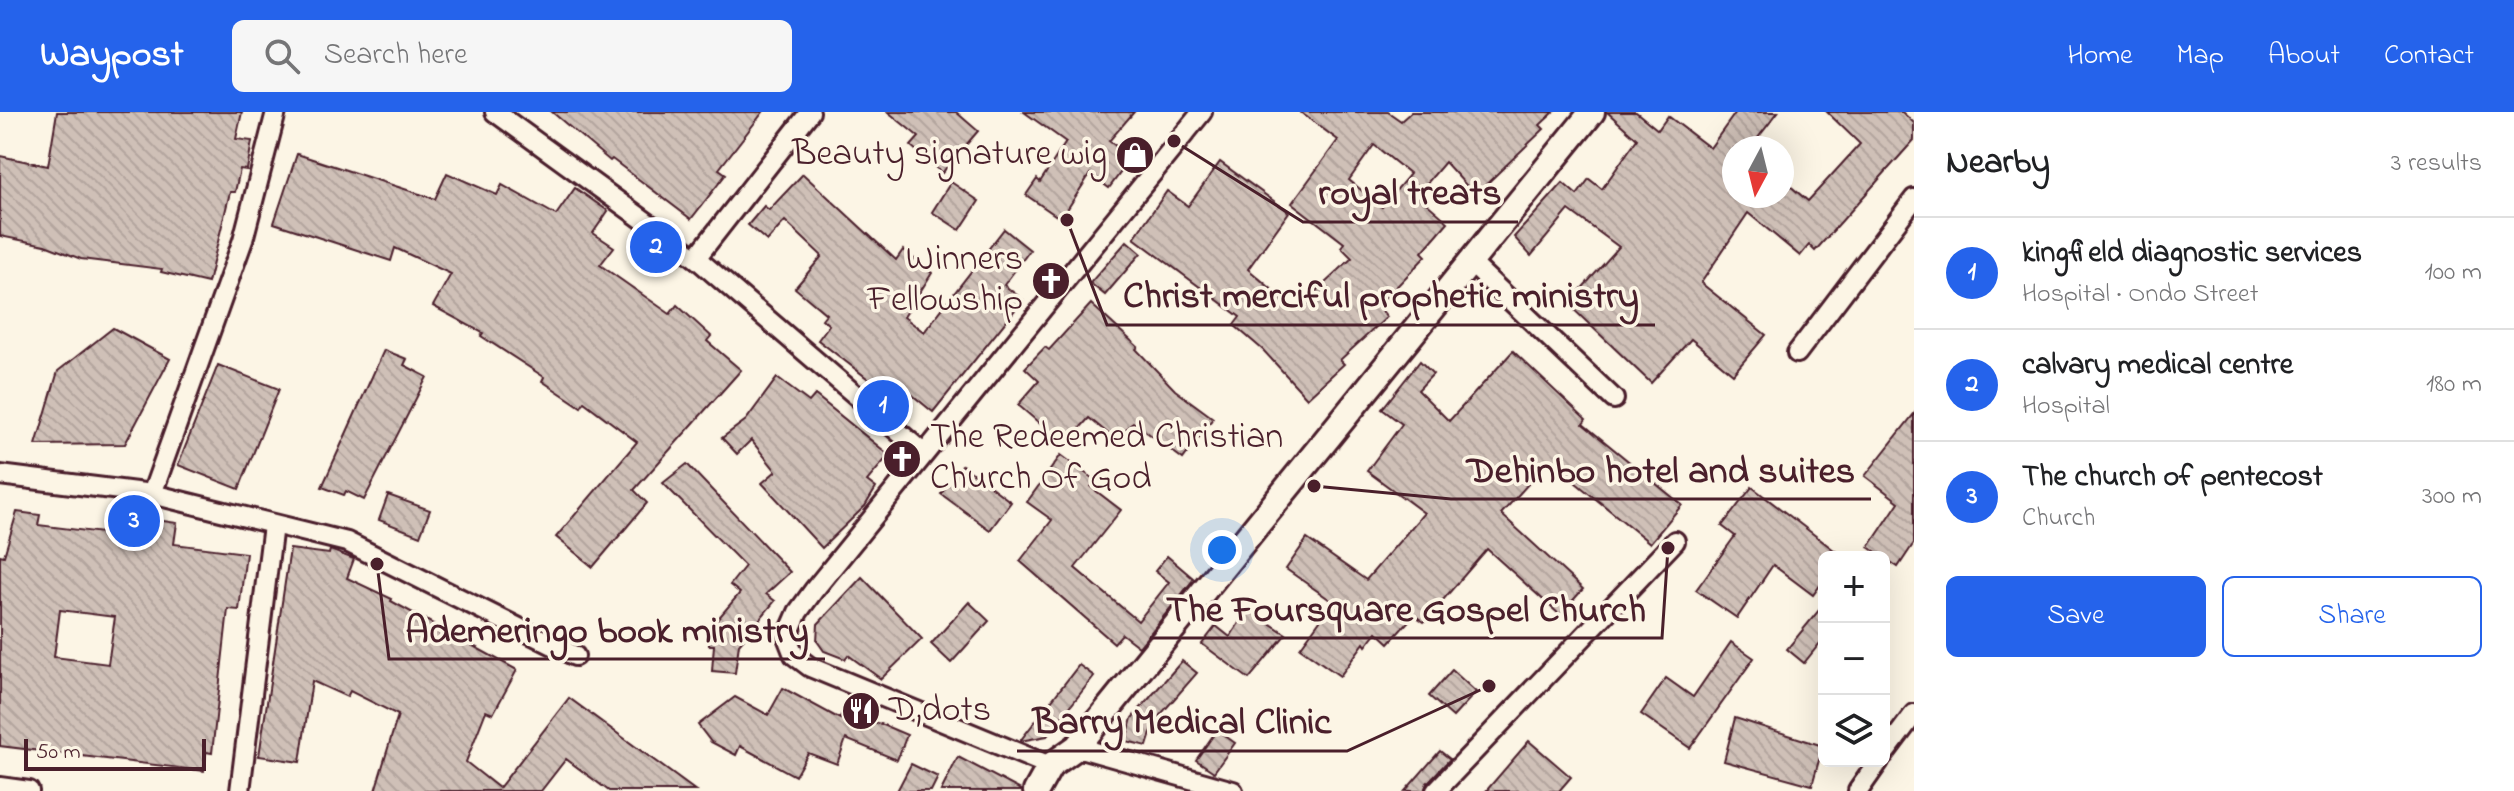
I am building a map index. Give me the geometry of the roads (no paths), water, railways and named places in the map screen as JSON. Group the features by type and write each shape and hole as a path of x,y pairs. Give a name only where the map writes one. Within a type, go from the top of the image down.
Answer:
{"street":[{"path":"152,494 243,240 276,112"},
{"path":"495,112 696,258 922,452"},
{"path":"696,258 810,112"},
{"path":"1050,766 810,667 794,655 787,637 798,612 814,590 922,452 1202,112"},
{"path":"1036,791 1050,766 1077,747 1592,112"},
{"path":"1797,353 1914,199"},
{"path":"1471,263 1614,399"},
{"path":"0,475 152,494 347,542 575,656"},
{"path":"240,791 273,525"},
{"path":"1436,791 1675,541"},
{"path":"1890,746 1914,714"},
{"path":"1077,747 1233,791"},
{"path":"1858,791 1875,767"},
{"path":"0,787 29,791"}],"place":[{"name":"royal treats","path":"1174,141"},
{"name":"Beauty signature wig","path":"1135,155"},
{"name":"Christ merciful prophetic ministry","path":"1067,220"},
{"name":"calvary medical centre","path":"656,247"},
{"name":"Winners Fellowship","path":"1051,281"},
{"name":"kingfield diagnostic services","path":"883,406"},
{"name":"The Redeemed Christian Church Of God","path":"902,459"},
{"name":"Dehinbo hotel and suites","path":"1314,486"},
{"name":"The church of pentecost","path":"134,521"},
{"name":"The Foursquare Gospel Church","path":"1668,548"},
{"name":"Ademeringo book ministry","path":"377,564"},
{"name":"Barry Medical Clinic","path":"1489,686"},
{"name":"D,dots","path":"861,711"}]}
